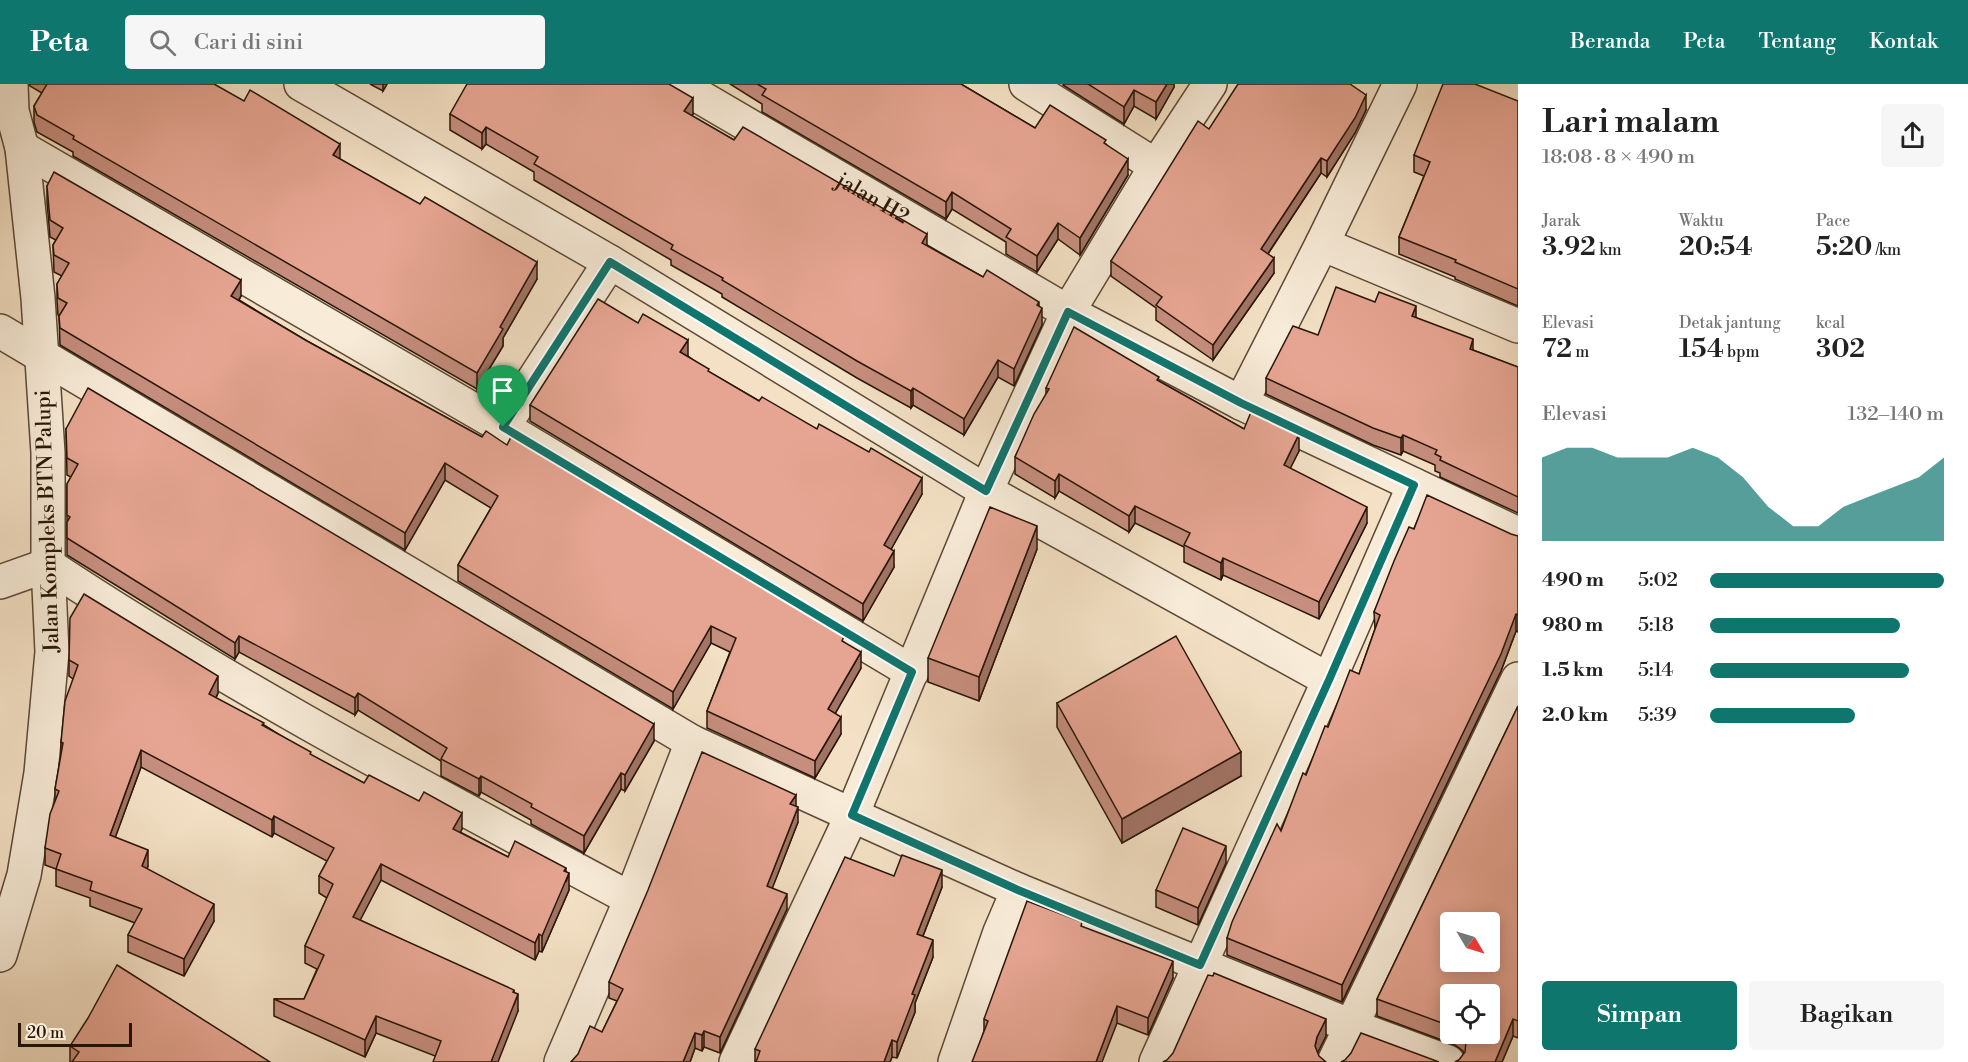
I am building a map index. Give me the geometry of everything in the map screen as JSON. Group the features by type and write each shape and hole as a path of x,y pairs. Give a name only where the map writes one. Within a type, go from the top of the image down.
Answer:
{"street":[{"name":"Jalan Kompleks BTN Palupi","path":"0,955 24,875 41,773 51,652 48,453 34,255 22,148 12,111 11,84"},
{"path":"301,84 610,262 986,491 1329,680"},
{"name":"jalan H2","path":"678,84 1068,312 1241,403 1518,534"},
{"path":"1026,84 1156,166"},
{"path":"736,1062 852,815 986,491 1068,312 1156,166 1210,84"},
{"path":"1241,403 1400,84"},
{"path":"22,148 503,427 912,672"},
{"path":"1322,244 1518,326"},
{"path":"503,427 610,262"},
{"path":"0,331 692,742 1018,890 1351,1026 1448,1062"},
{"path":"1156,1062 1329,680 1414,485"},
{"path":"0,582 48,565 125,616 231,680 631,899"},
{"path":"1334,1062 1518,679"},
{"path":"561,1062 631,899 692,742"},
{"path":"955,1062 1000,932 1018,890"}],"building":[{"path":"47,84 214,84 244,101 250,90 340,144 333,155 420,204 425,197 537,262 500,327 503,329 477,373 73,139 74,136 37,115 34,106"},
{"path":"467,84 669,84 693,98 684,111 734,140 743,127 927,234 922,243 983,277 987,270 1039,302 1037,305 1042,308 1014,369 998,360 964,419 913,388 911,391 857,361 722,280 723,278 671,249 673,245 534,164 538,157 486,127 482,133 450,114"},
{"path":"757,84 961,84 1035,128 1050,105 1106,140 1104,143 1128,159 1080,238 1058,223 1037,256 1006,237 1011,229 952,192 946,202 762,95 766,89"},
{"path":"1088,84 1167,84 1156,102 1134,90 1124,107"},
{"path":"1238,84 1350,84 1366,95 1355,118 1327,161 1321,158 1261,249 1274,258 1213,345 1156,305 1162,297 1111,261 1198,121 1209,129"},
{"path":"1443,84 1475,84 1518,101 1518,289 1399,237 1430,162 1414,155"},
{"path":"54,172 241,280 231,296 307,341 482,437 486,431 507,445 511,437 844,636 842,641 861,652 828,709 841,717 815,761 707,711 736,638 711,626 673,692 458,565 498,496 445,463 405,533 60,328 59,316 67,303 58,298 57,284 69,263 54,255 53,245 63,228 50,220 47,186"},
{"path":"1336,287 1375,302 1379,292 1416,306 1412,316 1473,339 1470,349 1518,367 1518,497 1440,460 1441,457 1435,454 1437,450 1403,435 1401,438 1373,428 1266,378 1293,326 1318,335"},
{"path":"598,299 638,323 643,314 688,340 680,352 759,401 762,397 817,429 819,424 869,452 871,448 922,478 884,545 894,551 863,604 530,405"},
{"path":"1074,327 1159,377 1157,380 1244,429 1251,412 1299,434 1284,465 1367,507 1319,602 1223,558 1221,563 1184,545 1190,533 1135,506 1129,516 1059,474 1055,481 1015,457 1034,414 1049,389 1046,388"},
{"path":"88,388 654,724 625,775 621,773 584,836 481,776 479,779 441,759 447,748 358,693 355,698 239,636 235,643 67,538 67,522 70,517 67,515 67,484 78,464 67,458 66,429"},
{"path":"1427,495 1518,536 1518,615 1516,614 1501,654 1342,985 1227,938 1232,922 1277,824 1281,831 1303,773 1306,775 1325,726 1328,727 1350,670 1359,674 1380,615 1374,612 1409,527 1414,529"},
{"path":"990,507 1037,526 979,677 928,658"},
{"path":"84,594 218,676 209,694 264,723 262,725 311,752 310,754 364,783 369,775 419,801 424,792 462,813 453,829 508,857 515,841 566,868 564,871 569,873 542,936 539,934 535,943 381,864 353,917 514,990 513,992 518,994 491,1062 433,1062 441,1041 376,1016 365,1040 274,999 304,999 324,955 305,946 333,884 319,876 334,848 274,816 272,820 141,750 110,835 148,850 142,866 214,904 184,959 128,935 142,909 90,890 92,882 56,869 61,854 45,848 50,814 59,791 55,789 63,743 61,742 65,701 78,665 69,660 70,618"},
{"path":"1176,636 1241,752 1122,819 1057,703"},
{"path":"1518,706 1518,1021 1513,1019 1495,1062 1455,1062 1465,1052 1466,1044 1500,1044 1500,984 1440,984 1440,1022 1377,999"},
{"path":"702,752 796,795 790,804 798,807 767,886 787,894 720,1037 704,1031 702,1035 695,1033 683,1062 571,1062 578,1054 590,1026 602,1032 623,989 609,982"},
{"path":"1183,828 1226,846 1198,908 1156,890"},
{"path":"902,855 942,870 917,934 933,940 912,994 915,995 897,1042 892,1040 884,1062 756,1062 760,1051 755,1049 845,857 894,876"},
{"path":"1027,901 1082,922 1081,926 1173,961 1148,1018 1117,1006 1096,1062 972,1062 988,1021 984,1019"},
{"path":"117,965 270,1062 72,1062 79,1052 70,1046"},
{"path":"1214,973 1326,1019 1315,1046 1319,1056 1326,1062 1163,1062 1173,1053 1208,975 1213,976"},
{"path":"1361,1033 1439,1062 1341,1062 1351,1053"}],"route":[{"path":"610,262 986,491 1068,312 1241,403 1414,485 1200,965 1018,890 852,815 912,672 503,427 610,262"}]}
